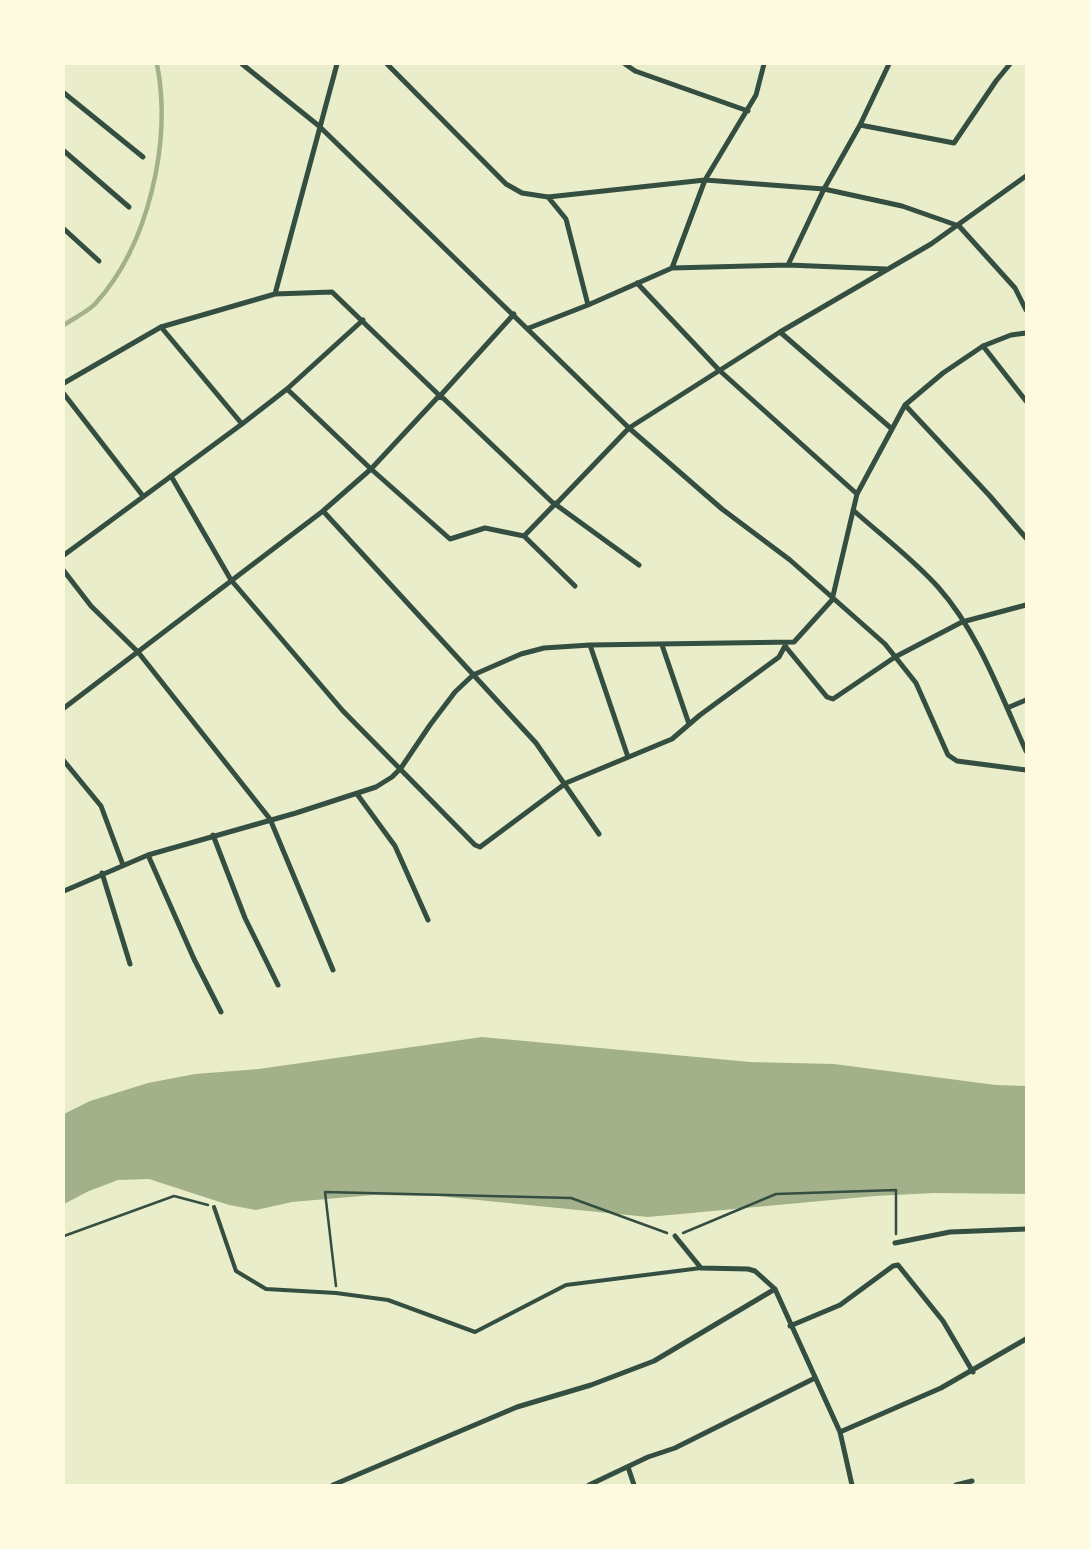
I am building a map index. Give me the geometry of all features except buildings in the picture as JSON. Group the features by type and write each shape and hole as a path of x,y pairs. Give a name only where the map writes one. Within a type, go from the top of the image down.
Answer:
{"street":[{"path":"242,64 319,126 529,328 629,428 722,509 790,560 832,600 885,644 916,683 948,754 952,758 957,761 1026,770"},
{"path":"275,294 337,64"},
{"path":"387,64 506,184 522,193 548,197 705,180 824,188 902,206 958,226 1015,288 1026,310"},
{"path":"625,64 635,71 748,111"},
{"path":"672,268 705,180 748,111 756,95 764,64"},
{"path":"788,265 824,188 860,125 889,64"},
{"path":"860,125 954,143 996,81 1010,64"},
{"path":"64,93 143,157"},
{"path":"64,151 130,207"},
{"path":"524,536 629,428 780,332 958,226 1026,176"},
{"path":"548,197 566,219 588,305"},
{"path":"64,229 99,260"},
{"path":"529,328 588,305 672,268 788,265 887,269"},
{"path":"637,283 719,370 857,494"},
{"path":"64,383 161,327 275,294 332,292 555,504 638,565"},
{"path":"64,708 323,511 371,469 514,314"},
{"path":"64,555 287,389 363,320"},
{"path":"161,327 242,424"},
{"path":"780,332 892,429"},
{"path":"64,891 102,873 148,855 357,794 392,777 401,768 455,692 473,675 521,654 544,648 590,644 786,645 798,640 832,600 857,494 905,405 944,373 983,346 1011,335 1026,333"},
{"path":"983,346 1026,401"},
{"path":"287,389 371,469 450,539 485,528 524,536 575,586"},
{"path":"64,394 143,496"},
{"path":"905,405 989,495 1026,538"},
{"path":"171,476 231,580 343,711 475,845 480,847 566,783 672,739 689,724 779,657 786,645"},
{"path":"853,510 929,577 948,600 981,654 1026,751"},
{"path":"323,511 536,743 566,783 599,834"},
{"path":"64,571 91,606 138,652 270,819 333,970"},
{"path":"786,645 831,699 895,657 962,622 1026,605"},
{"path":"590,644 628,757"},
{"path":"662,645 689,724"},
{"path":"1007,708 1026,700"},
{"path":"64,761 101,806 123,865"},
{"path":"357,794 395,846 428,920"},
{"path":"213,835 246,918 278,985"},
{"path":"148,855 221,1012"},
{"path":"102,873 130,964"},
{"path":"895,1243 950,1232 1026,1229"},
{"path":"675,1236 701,1268 748,1269 755,1272 775,1290 840,1432 852,1485"},
{"path":"790,1326 840,1305 893,1266 898,1265 943,1321 973,1372"},
{"path":"333,1485 517,1407 591,1385 654,1361 775,1290"},
{"path":"840,1432 973,1372 1026,1339"},
{"path":"589,1485 648,1457 675,1448 815,1378"},
{"path":"628,1467 634,1485"},
{"path":"603,1478 605,1485"},
{"path":"956,1485 972,1481"}],"lane":[{"path":"214,1206 236,1271 266,1290 336,1293 388,1300 475,1332 566,1284 701,1268"}],"path":[{"path":"336,1293 325,1192 571,1198 675,1236 776,1194 896,1190 895,1243"},
{"path":"64,1236 174,1196 214,1206"}],"shaded area":[{"path":"482,1037 750,1062 834,1064 996,1085 1026,1086 1026,1194 934,1193 875,1196 648,1217 438,1196 373,1195 292,1202 256,1210 229,1205 149,1179 118,1180 89,1191 64,1204 64,1114 90,1101 148,1083 195,1074 259,1069"}],"waterway":[{"path":"64,325 95,304 114,280 130,252 142,222 152,191 158,158 161,94 157,64"}]}
